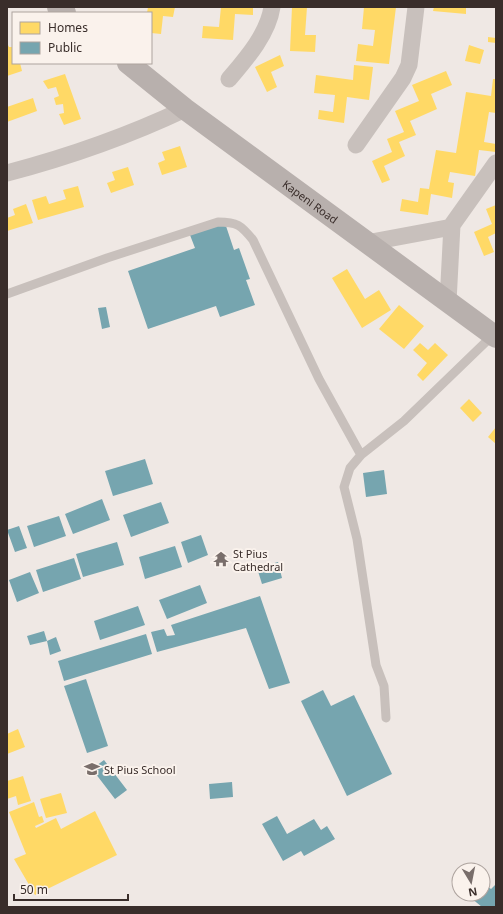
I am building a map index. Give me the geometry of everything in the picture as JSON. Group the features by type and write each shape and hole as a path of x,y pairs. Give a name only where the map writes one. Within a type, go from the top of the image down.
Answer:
{"main road":[{"name":"Kapeni Road","path":"129,64 185,109 366,244 494,336"}],"street":[{"path":"229,79 242,64 264,32 272,7"},
{"path":"356,145 403,78 409,65 416,7"},
{"path":"7,173 42,164 83,150 144,128 185,109"},
{"path":"448,302 452,227 496,163"},
{"path":"366,244 452,227"}],"lane":[{"path":"7,294 107,258 218,222 232,222 243,227 253,240 319,379 361,455"},
{"path":"386,718 384,686 376,665 357,539 344,487 350,468 361,455 404,421 494,336"}],"building: Homes":[{"path":"148,7 175,7 173,17 163,16 161,34 152,33 152,12 147,12"},
{"path":"221,7 253,7 253,15 235,14 233,40 202,38 203,26 219,27"},
{"path":"292,7 307,7 305,35 316,35 315,52 290,51"},
{"path":"364,7 396,7 389,64 356,61 358,44 373,46 375,30 362,29"},
{"path":"434,7 466,7 466,14 433,11"},
{"path":"488,37 496,38 496,43 488,42"},
{"path":"7,43 9,47 12,47 12,64 20,64 22,71 7,76"},
{"path":"469,45 484,50 480,64 465,61"},
{"path":"280,55 284,66 271,72 277,87 267,92 255,67"},
{"path":"354,65 373,67 369,100 347,97 344,123 318,119 319,110 333,112 335,95 314,93 316,75 353,80"},
{"path":"446,71 452,85 431,94 437,109 410,121 416,135 399,142 405,156 384,166 390,180 382,183 372,161 392,152 387,139 404,132 395,111 419,101 412,85"},
{"path":"65,74 81,119 64,125 59,114 64,113 63,104 56,105 54,98 59,96 56,87 48,89 43,81"},
{"path":"493,79 496,79 496,113 489,112 484,142 496,144 496,152 479,150 475,176 450,172 448,182 454,183 452,198 431,194 428,215 400,211 402,199 418,202 420,188 429,189 436,150 456,153 466,92 491,96"},
{"path":"33,98 37,111 7,122 7,107"},
{"path":"180,146 187,167 162,175 158,163 165,160 162,152"},
{"path":"128,167 134,185 111,193 107,183 115,180 112,172"},
{"path":"78,186 84,207 38,220 32,200 46,196 49,204 66,199 63,190"},
{"path":"26,204 33,223 7,231 7,218 15,215 13,209"},
{"path":"496,205 496,233 488,237 494,252 484,256 474,232 492,224 486,209"},
{"path":"347,269 365,299 379,290 391,310 362,328 332,278"},
{"path":"399,305 424,326 404,349 379,329"},
{"path":"420,343 428,350 435,343 448,355 423,381 417,375 427,363 413,350"},
{"path":"469,399 482,413 473,422 460,408"},
{"path":"496,427 496,444 488,437"},
{"path":"18,729 25,747 7,754 7,734"},
{"path":"23,776 31,801 18,805 16,796 7,799 7,781"},
{"path":"61,793 67,813 46,818 40,799"},
{"path":"34,802 39,817 42,816 44,822 35,826 36,828 56,818 61,829 95,811 117,855 35,895 14,859 26,854 9,812"}],"building: Public":[{"path":"225,223 234,250 239,248 250,279 246,280 255,305 220,317 216,306 148,329 128,271 195,248 190,235"},
{"path":"106,307 110,327 102,329 98,308"},
{"path":"145,459 153,484 113,496 105,471"},
{"path":"384,470 387,494 366,497 363,473"},
{"path":"102,499 110,520 73,534 65,514"},
{"path":"161,502 169,523 131,537 123,515"},
{"path":"59,516 66,536 34,547 27,526"},
{"path":"19,526 27,548 15,552 7,530"},
{"path":"201,535 208,555 188,563 181,542"},
{"path":"117,542 124,565 83,577 76,554"},
{"path":"175,546 182,567 145,579 139,557"},
{"path":"74,558 81,579 43,592 36,570"},
{"path":"278,562 282,578 262,584 257,568"},
{"path":"30,572 39,593 17,602 9,580"},
{"path":"200,585 207,603 167,619 159,600"},
{"path":"260,596 290,683 269,689 246,628 157,652 151,632 164,629 167,636 175,635 171,625"},
{"path":"138,606 145,625 100,640 94,621"},
{"path":"44,631 47,641 30,645 27,636"},
{"path":"146,634 152,654 64,681 58,661"},
{"path":"56,637 61,651 50,655 47,641"},
{"path":"86,679 108,746 87,753 64,686"},
{"path":"323,690 331,706 354,695 392,774 347,796 301,701"},
{"path":"104,760 127,790 115,799 92,769"},
{"path":"232,782 233,797 210,799 209,784"},
{"path":"277,816 287,834 314,819 321,830 327,826 335,839 304,856 301,851 283,861 262,824"},
{"path":"496,884 496,907 482,907 476,902 491,902 491,889"}],"place":[{"name":"St Pius Cathedral","path":"221,559"},
{"name":"St Pius School","path":"92,769"}]}
